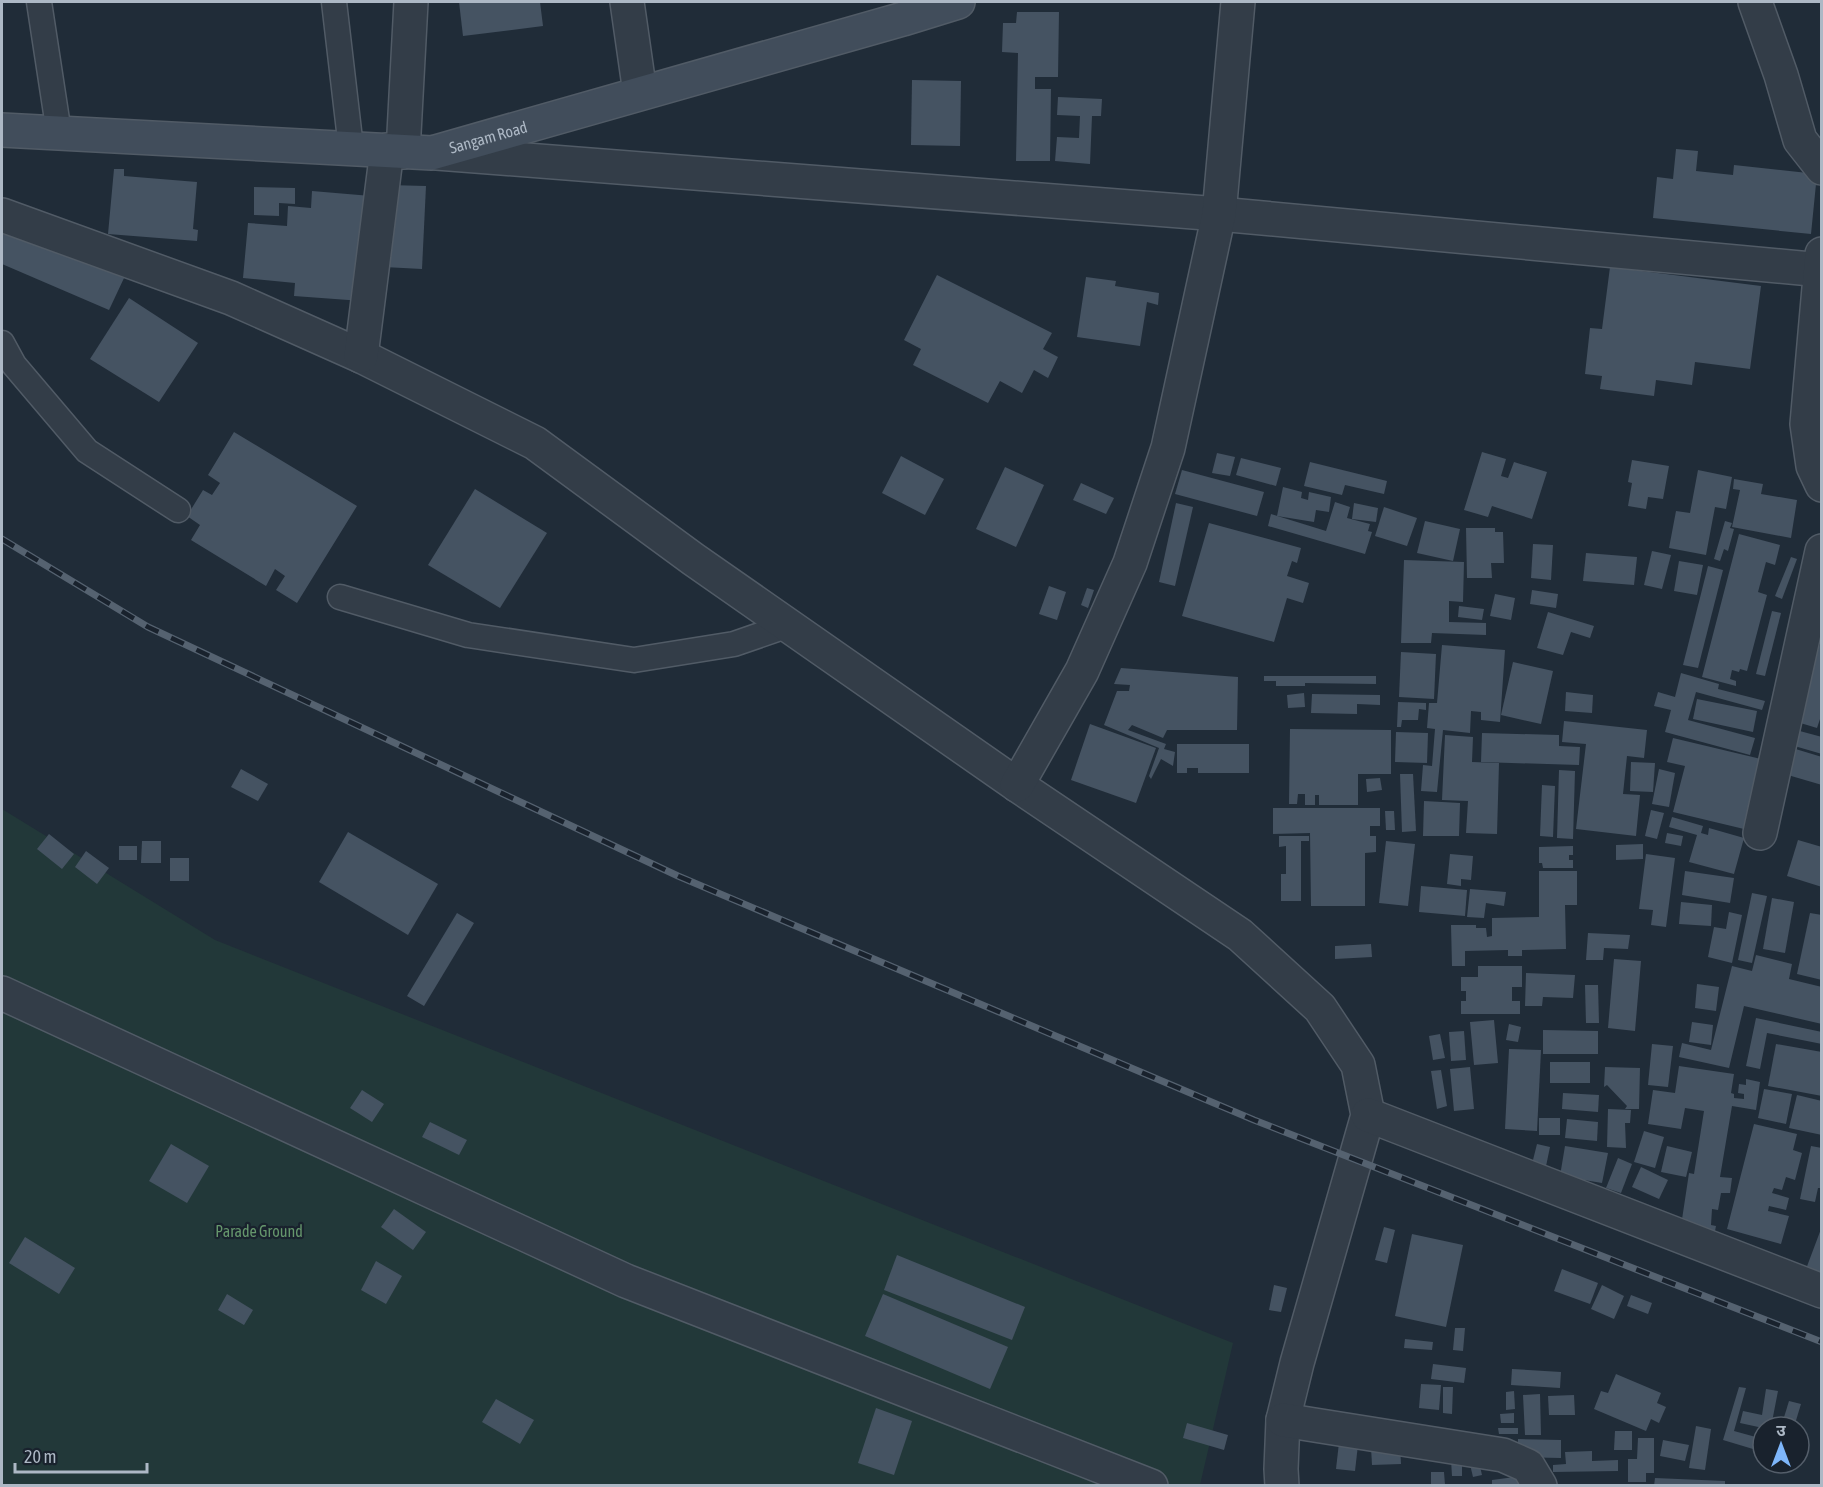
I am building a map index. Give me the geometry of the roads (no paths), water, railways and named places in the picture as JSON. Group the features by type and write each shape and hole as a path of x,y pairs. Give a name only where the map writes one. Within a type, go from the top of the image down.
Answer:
{"main road":[{"name":"Sangam Road","path":"2,130 407,152 640,93 958,2"}],"street":[{"path":"361,356 407,152 411,2"},
{"path":"627,2 640,93"},
{"path":"1017,785 1082,671 1130,563 1168,448 1219,214 1238,2"},
{"path":"1755,2 1781,75 1800,140 1821,168"},
{"path":"407,152 1219,214 1821,265 1807,424 1813,466 1821,485"},
{"path":"2,215 231,298 361,356 535,443 693,559 1017,785 1240,935 1320,1008 1358,1065 1368,1115 1297,1363 1283,1420 1288,1480"},
{"path":"1760,833 1821,551"},
{"path":"2,993 626,1281 1151,1485"},
{"path":"1368,1115 1821,1291"},
{"path":"1283,1420 1503,1455 1528,1466 1540,1485"}],"lane":[{"path":"39,2 59,133"},
{"path":"334,2 351,148"},
{"path":"2,343 14,365 87,451 178,510"},
{"path":"340,597 468,635 634,660 734,644 789,625"}],"railway":[{"path":"2,539 148,627 678,876 1254,1120 1822,1342"}],"park label":[{"name":"Parade Ground","path":"259,1231"}]}
